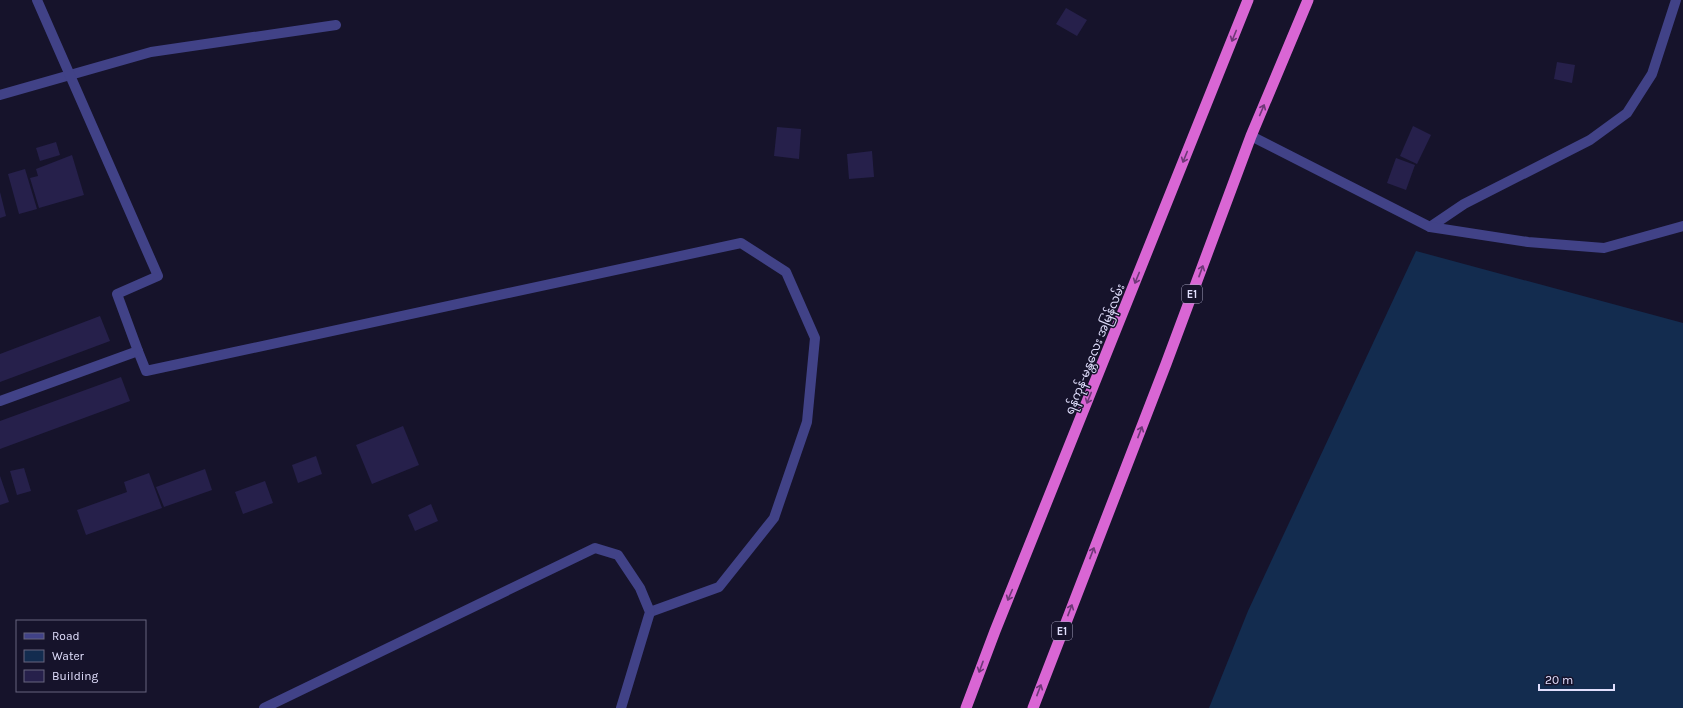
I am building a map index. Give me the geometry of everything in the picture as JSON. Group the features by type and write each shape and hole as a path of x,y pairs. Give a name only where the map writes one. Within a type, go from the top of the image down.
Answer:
{"highway":[{"name":"ရန်ကုန်-မန္တလေး အမြန်လမ်း","path":"966,708 995,631 1248,0"},
{"name":"E1","path":"1033,708 1166,364 1251,136 1308,0"}],"street":[{"path":"37,0 158,276 117,294 146,371 741,243 786,272 815,338 807,422 774,518 719,587 650,612"},
{"path":"1430,227 1464,204 1590,140 1627,114 1652,74 1676,0"},
{"path":"0,95 151,52 336,25"},
{"path":"1251,136 1430,227 1528,242 1604,248 1683,226"},
{"path":"0,401 138,351"},
{"path":"264,708 595,548 618,555 640,588 650,612 621,708"}],"water":[{"path":"1416,251 1683,323 1683,708 1209,708 1248,611"}],"building":[{"path":"1066,8 1087,20 1077,36 1056,24"},
{"path":"1557,62 1575,65 1572,83 1554,79"},
{"path":"1413,126 1431,135 1417,164 1400,156"},
{"path":"777,127 801,129 799,159 774,156"},
{"path":"56,142 60,155 40,161 36,148"},
{"path":"872,151 874,177 849,179 847,154"},
{"path":"72,155 84,195 39,208 30,178 38,176 36,169"},
{"path":"1396,158 1415,165 1406,190 1387,183"},
{"path":"25,169 37,209 19,214 8,174"},
{"path":"0,192 6,216 0,218"},
{"path":"100,316 110,341 0,382 0,354"},
{"path":"121,377 130,401 0,449 0,421"},
{"path":"403,426 419,465 372,484 356,445"},
{"path":"316,456 322,474 298,483 292,465"},
{"path":"24,468 31,491 17,495 10,471"},
{"path":"205,469 212,490 164,507 156,487"},
{"path":"149,473 162,508 86,535 77,510 127,492 124,482"},
{"path":"0,476 9,502 0,505"},
{"path":"265,481 273,503 243,514 235,492"},
{"path":"431,504 438,521 415,531 408,515"}]}
